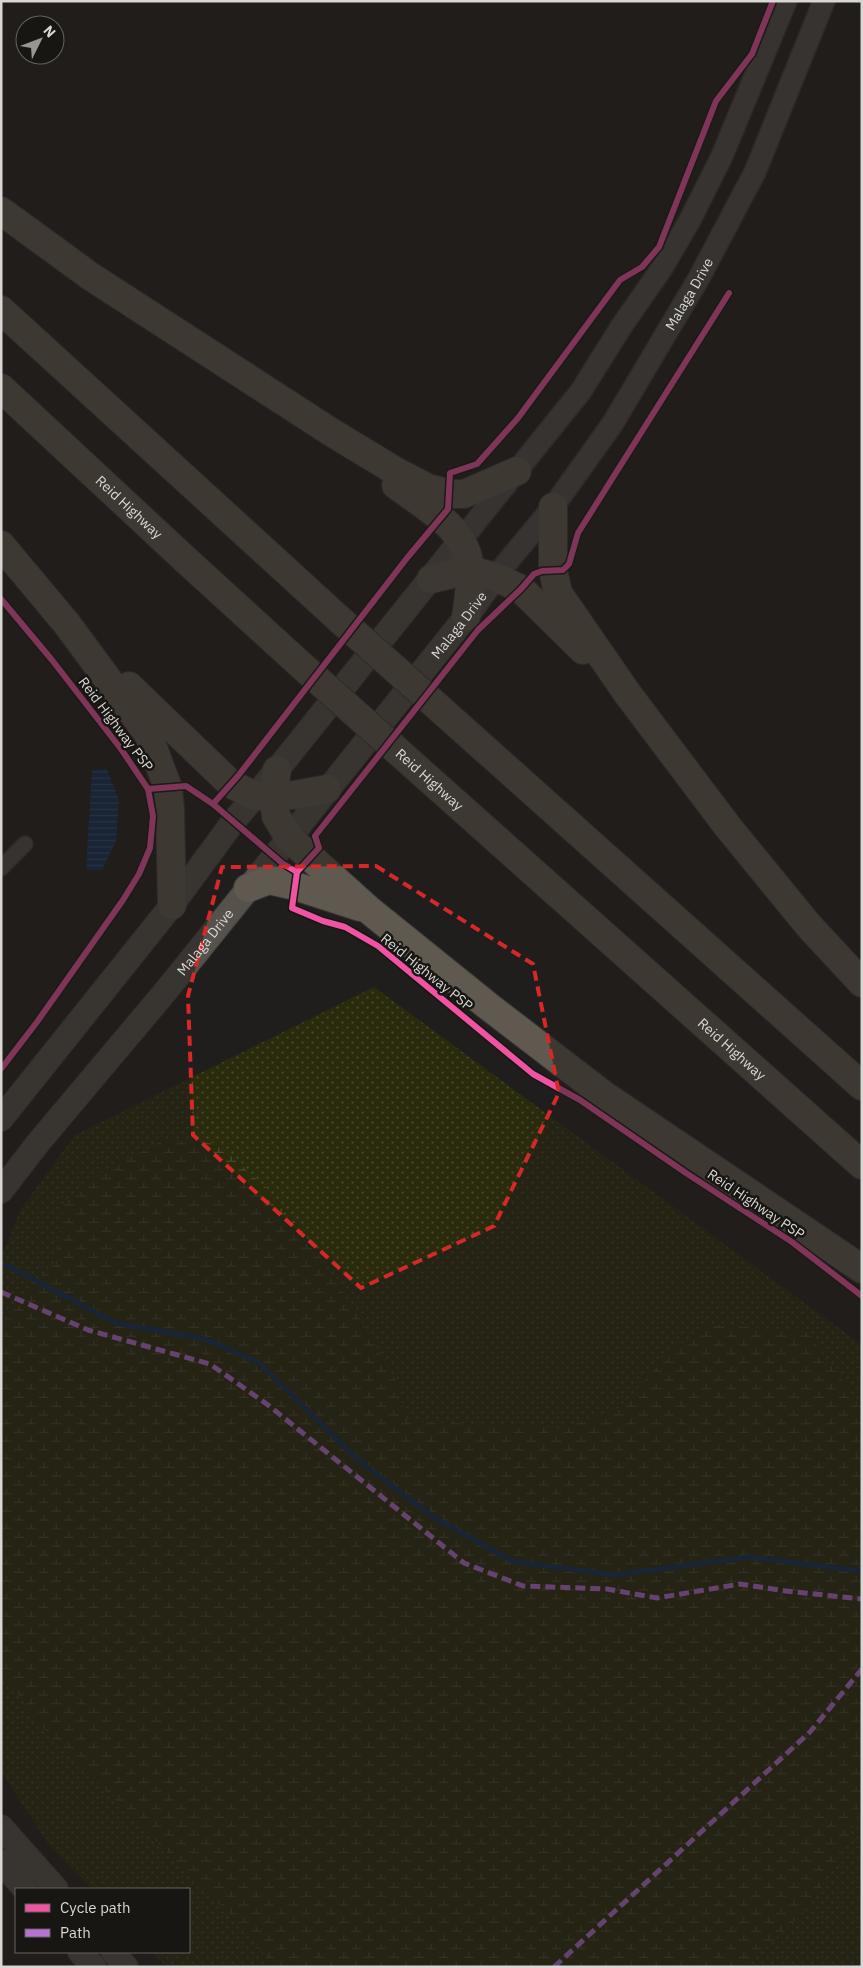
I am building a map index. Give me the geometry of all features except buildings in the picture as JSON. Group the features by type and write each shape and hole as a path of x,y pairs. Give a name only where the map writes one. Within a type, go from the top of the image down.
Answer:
{"highway":[{"path":"1,211 90,276 331,432 397,472 428,488 450,494 464,494 517,472"},
{"path":"1,310 339,619 862,1086"},
{"name":"Reid Highway","path":"1,388 302,666 862,1165"},
{"path":"331,432 441,518 462,539 466,551 483,573"},
{"path":"553,507 553,570 558,593 627,693 734,834 809,926 862,983"},
{"path":"1,545 67,624 148,734 168,788 172,905"},
{"path":"431,579 483,573 521,589 627,693"},
{"path":"466,617 483,573"},
{"path":"67,624 231,784 268,787 294,795 327,789"},
{"path":"268,787 276,816 289,838 369,910 488,1006 604,1095 862,1269"},
{"path":"248,888 268,880 295,886 369,910"}],"main road":[{"path":"1,1119 268,787 318,716 582,391 621,327 662,268 690,220 722,156 786,1"},
{"name":"Malaga Drive","path":"483,573 553,507 613,422 699,278 755,172 824,1"},
{"name":"Malaga Drive","path":"1,1191 38,1143 165,992 466,617"},
{"path":"1,1827 55,1888"},
{"path":"1,1862 24,1888"},
{"path":"81,1953 94,1967"},
{"path":"114,1953 126,1967"}],"street":[{"path":"1,868 25,844"}],"highlighted area":[{"path":"376,866 533,964 559,1093 494,1226 361,1288 193,1135 188,996 222,867"}],"green space":[{"path":"374,987 862,1345 862,1967 166,1967 153,1953 190,1953 190,1888 91,1888 48,1844 1,1771 1,1256 22,1207 75,1135"},
{"path":"164,1140 217,1143 264,1186 304,1233 361,1320 396,1381 408,1421 562,1428 620,1408 670,1352 709,1324 807,1332 862,1407 862,1796 850,1836 809,1908 745,1967 274,1967 243,1928 36,1721 1,1670 1,1324 16,1302 56,1261 64,1202 107,1169"}],"water":[{"path":"107,769 119,800 116,841 102,870 86,870 92,770"}],"waterway":[{"path":"6,1265 116,1323 205,1339 258,1362 358,1460 435,1518 512,1561 613,1575 749,1557 862,1571"}],"marked path":[{"path":"1,1292 88,1330 210,1364 268,1405 464,1563 523,1586 607,1589 657,1598 740,1584 862,1599"},
{"path":"554,1967 810,1732 862,1669"}],"cycle path":[{"path":"213,804 238,776 407,558 448,509 450,473 477,464 518,418 620,280 642,267 659,247 716,101 752,54 773,1"},
{"path":"297,872 319,848 315,836 478,630 534,574 542,571 563,570 569,564 578,533 729,293"},
{"name":"Reid Highway PSP","path":"1,599 52,660 121,749 148,789 153,816 150,848 139,874 123,900 37,1022 1,1069"},
{"path":"148,789 186,786 213,804 282,863 297,872"},
{"name":"Reid Highway PSP","path":"297,872 292,908 323,921 345,927 378,946 533,1074 580,1100 686,1173 792,1242 862,1296"}]}
